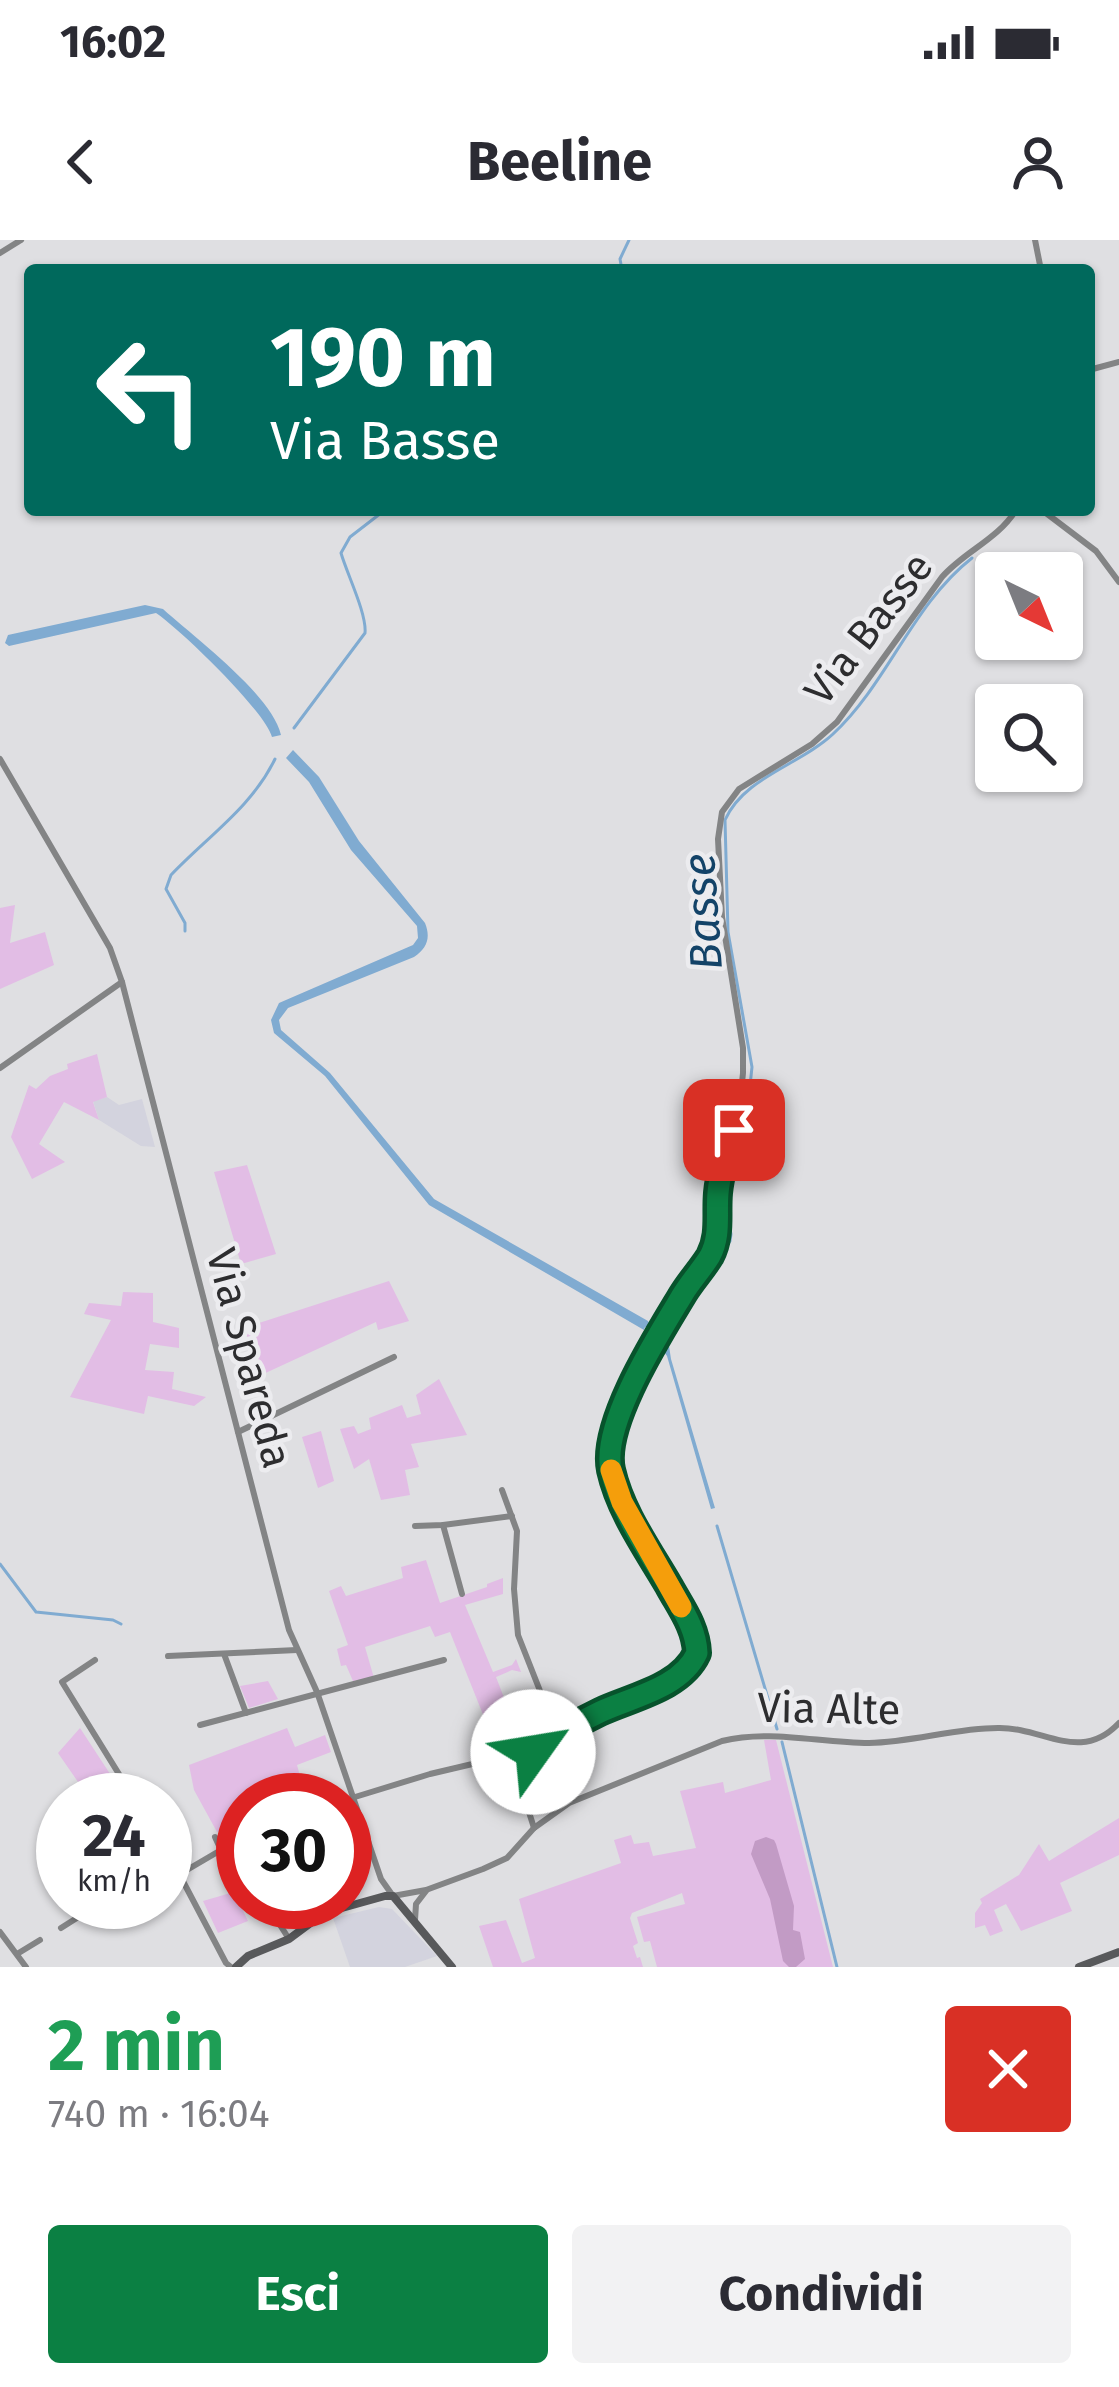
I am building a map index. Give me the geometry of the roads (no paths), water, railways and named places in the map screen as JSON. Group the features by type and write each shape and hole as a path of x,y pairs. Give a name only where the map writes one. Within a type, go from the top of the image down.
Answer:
{"street":[{"path":"0,253 21,240"},
{"name":"Via Basse","path":"529,1758 594,1714 675,1678 697,1653 694,1629 622,1502 609,1457 617,1418 718,1236 717,1196 743,1073 722,917 718,838 722,812 739,789 837,722 942,577 1002,530 1012,516"},
{"path":"1050,516 1096,551 1119,582"},
{"name":"Via Spareda","path":"0,759 110,947 122,982 289,1630 346,1773"},
{"path":"0,1068 122,982"},
{"path":"238,1432 394,1358"},
{"path":"502,1490 518,1541 514,1589 518,1635 558,1736"},
{"path":"415,1526 512,1516"},
{"path":"443,1526 462,1594"},
{"path":"168,1656 297,1650"},
{"path":"223,1654 246,1712"},
{"path":"62,1682 94,1660"},
{"path":"200,1725 444,1660"},
{"path":"56,1672 118,1773"},
{"name":"Via Alte","path":"393,1896 426,1890 507,1858 534,1828 569,1802 722,1741 760,1734 869,1743 998,1728 1075,1743 1103,1739 1119,1723"},
{"path":"372,1792 515,1754 529,1758 523,1786 534,1828"},
{"path":"214,1837 216,1841"},
{"name":"Via Spareda","path":"372,1849 393,1896 452,1967"},
{"path":"415,1920 416,1904 426,1890"},
{"path":"192,1897 226,1963 233,1967 289,1940 333,1909 393,1896"},
{"path":"282,1929 289,1940"},
{"path":"0,1932 26,1967"},
{"path":"17,1954 40,1940"},
{"path":"1078,1967 1119,1952"}],"water":[{"path":"145,605 163,609 230,668 263,702 281,735 272,737 238,690 156,613 9,646 5,643 8,635"},
{"path":"293,750 319,777 359,841 425,923 428,938 414,957 288,1008 279,1020 281,1030 330,1073 434,1199 648,1321 649,1329 429,1205 325,1076 274,1033 271,1020 279,1003 413,945 418,938 417,926 351,850 309,782 286,758"},
{"path":"669,1346 715,1508 711,1509 662,1349"}],"waterway":[{"path":"621,264 629,240"},
{"path":"294,728 365,633 341,553 350,537 377,516"},
{"name":"Basse","path":"668,1339 680,1309 730,1241 727,1168 749,1095 752,1067 728,932 725,820 745,793 820,745 852,714 933,598 972,558"},
{"path":"185,931 166,889 171,875 241,807 275,759"},
{"name":"Basse","path":"717,1526 777,1729"},
{"path":"0,1564 36,1612 121,1624"},
{"name":"Basse","path":"782,1742 837,1967"}]}
